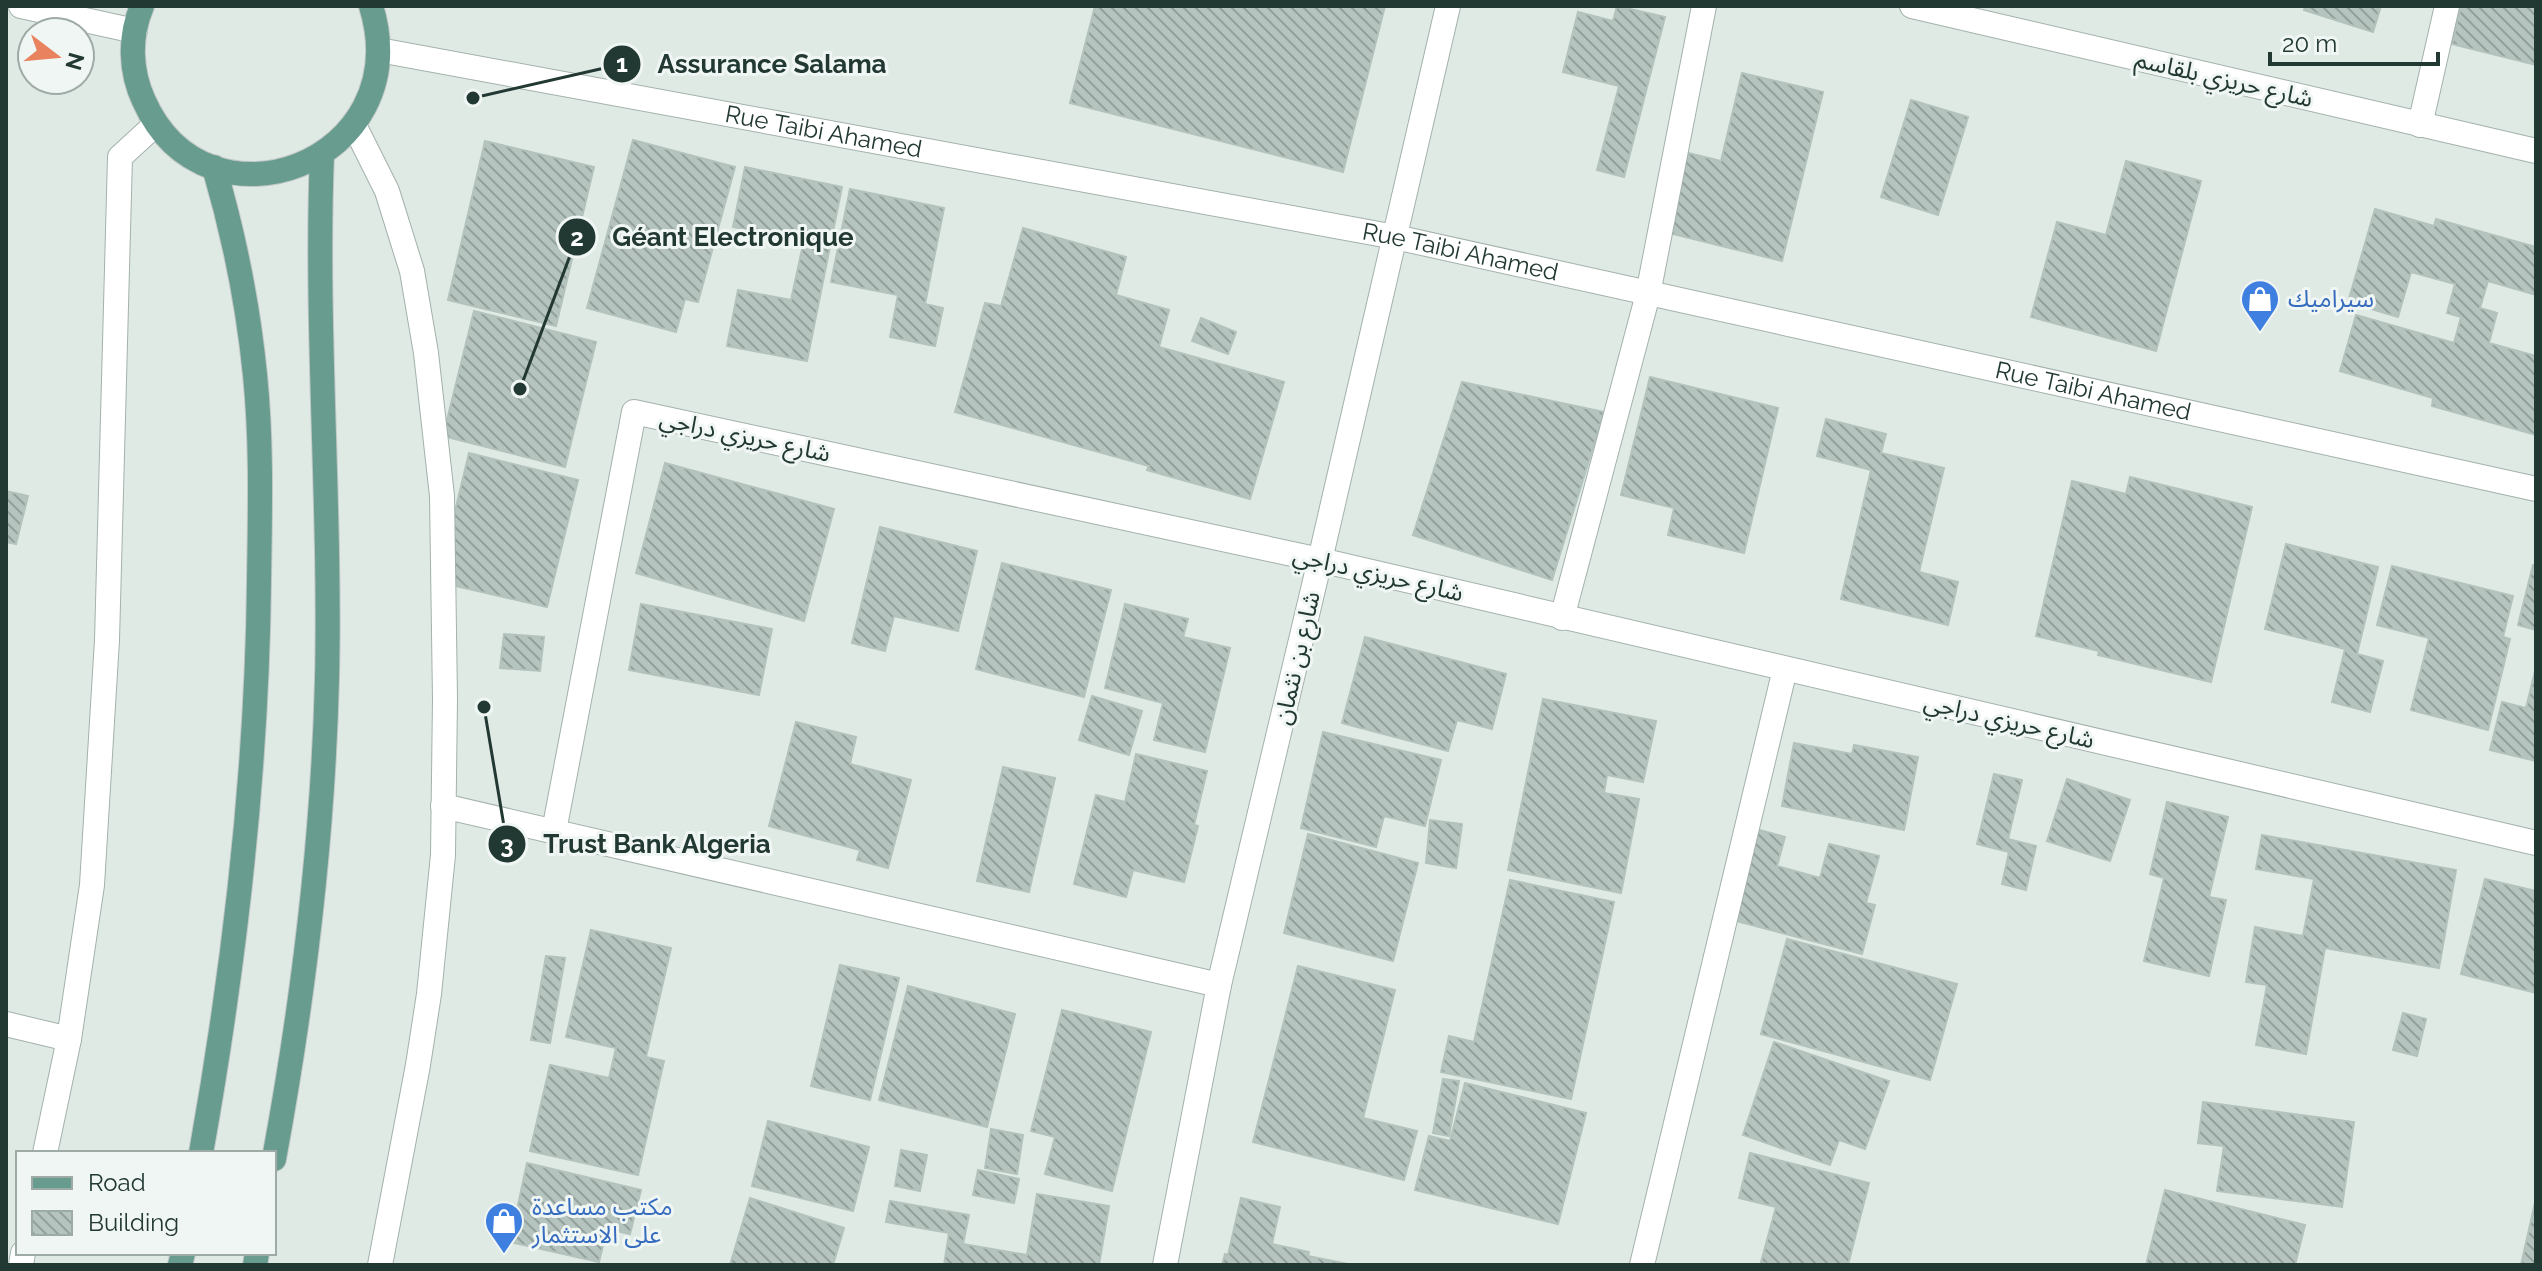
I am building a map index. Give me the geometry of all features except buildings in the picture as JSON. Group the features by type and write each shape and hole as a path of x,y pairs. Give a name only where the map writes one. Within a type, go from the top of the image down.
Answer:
{"main road":[{"path":"142,6 135,31 133,63 136,80 156,124 182,149 214,167 251,174 269,174 306,164 340,141 354,125 373,89 379,50 371,6"},
{"path":"275,1151 307,935 323,764 327,681 328,547 319,229 322,154"},
{"path":"201,1151 238,920 251,776 260,510 255,377 245,293 214,167"}],"street":[{"path":"21,6 135,31"},
{"name":"شارع بن نثمان","path":"1165,1265 1219,985 1448,6"},
{"path":"1562,618 1648,294 1704,6"},
{"name":"شارع حريزي بلقاسم","path":"1912,6 2536,151"},
{"path":"2420,125 2447,6"},
{"name":"Rue Taibi Ahamed","path":"379,50 1395,237 2536,489"},
{"path":"45,1151 69,1039 92,885 107,640 120,157 156,124"},
{"path":"354,125 387,191 412,271 435,422 442,496 445,699 443,855 429,994 380,1265"},
{"name":"شارع حريزي دراجي","path":"554,831 634,412 1320,560 2536,843"},
{"path":"1642,1265 1785,669"},
{"path":"443,806 1219,985"},
{"path":"6,1024 69,1039"}],"place":[{"name":"Assurance Salama","path":"473,98"},
{"name":"سيراميك","path":"2260,333"},
{"name":"Géant Electronique","path":"520,389"},
{"name":"Trust Bank Algeria","path":"484,707"},
{"name":"مكتب مساعدة على الاستثمار","path":"504,1255"}]}
